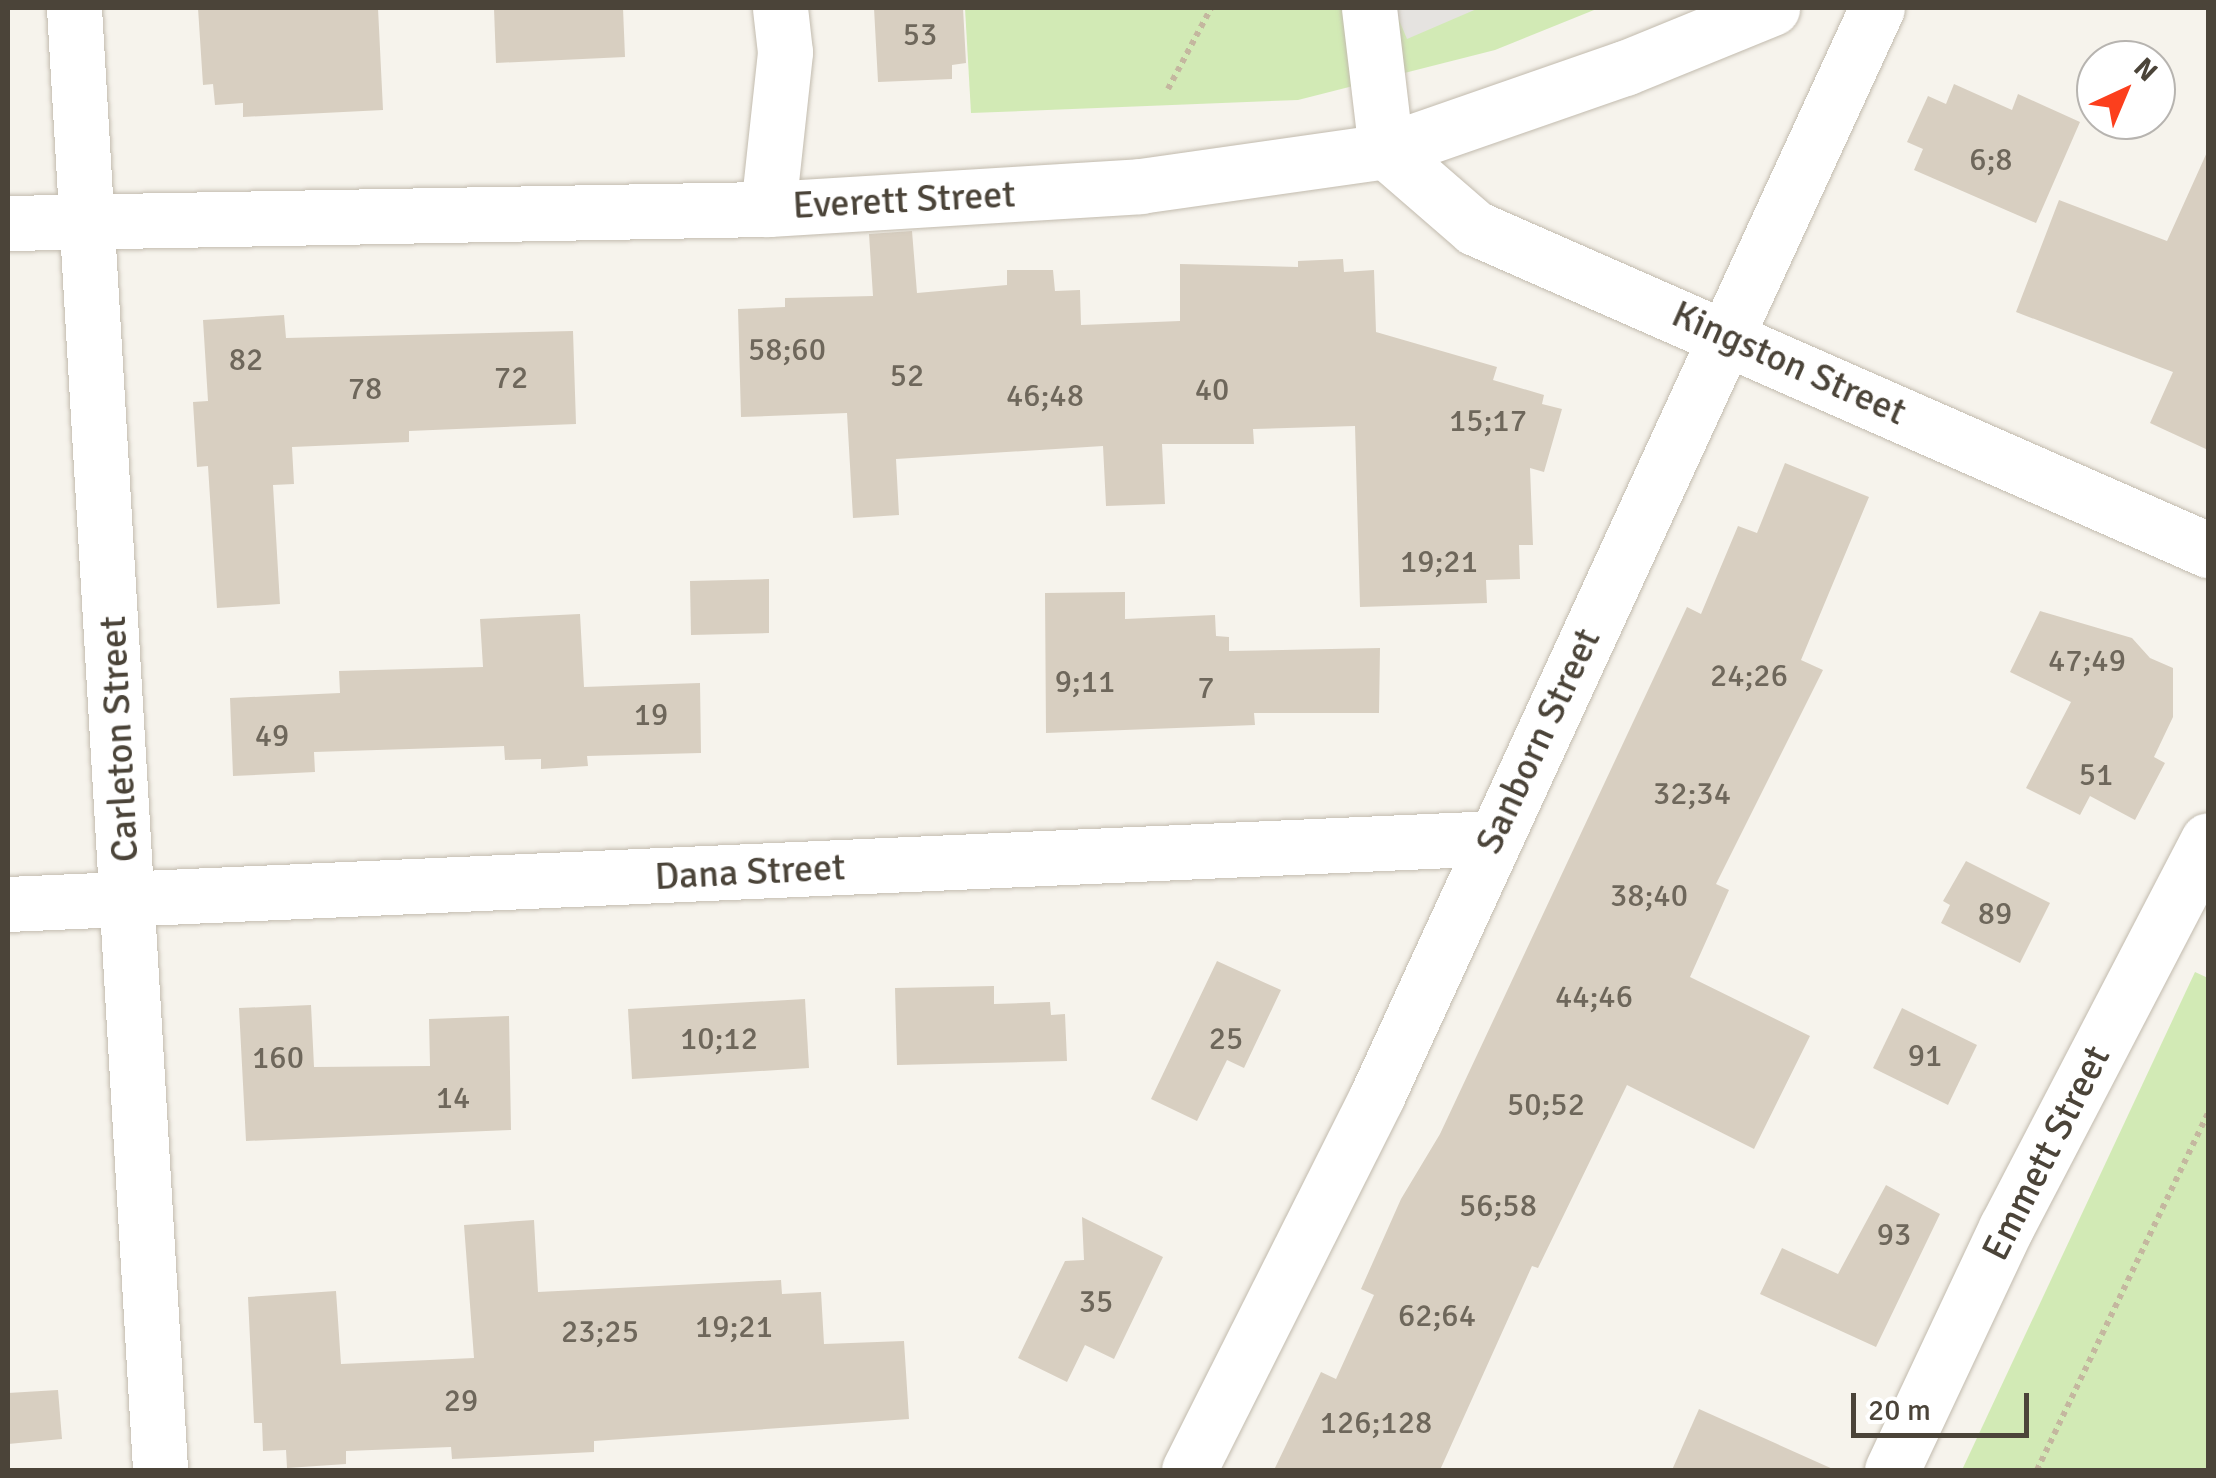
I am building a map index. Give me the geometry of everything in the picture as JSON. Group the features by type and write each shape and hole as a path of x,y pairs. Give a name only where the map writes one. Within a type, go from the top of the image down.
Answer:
{"street":[{"name":"Carleton Street","path":"74,8 160,1470"},
{"path":"768,208 785,52 780,8"},
{"path":"1369,8 1386,150"},
{"name":"Everett Street","path":"8,223 768,208 1140,186 1386,150 1625,68 1772,8"},
{"name":"Sanborn Street","path":"1190,1470 1377,1096 1877,8"},
{"name":"Kingston Street","path":"1386,150 1475,228 1728,335 2208,550"},
{"name":"Dana Street","path":"8,904 1493,838"},
{"name":"Emmett Street","path":"1892,1470 2006,1228 2208,840"}],"path":[{"path":"1168,90 1211,8"},
{"path":"2038,1470 2208,1113"}],"green space":[{"path":"965,8 1599,8 1495,50 1298,100 971,113"},
{"path":"2195,972 2208,978 2208,1470 1962,1470"}],"shaded area":[{"path":"1394,8 1479,8 1407,39"}],"building":[{"path":"198,8 378,8 383,110 243,117 243,103 215,105 213,84 203,85"},
{"path":"494,8 623,8 625,57 496,63"},
{"path":"874,8 963,8 966,63 952,65 952,79 878,82"},
{"path":"1954,84 2012,110 2018,94 2076,120 2076,131 2036,223 1914,170 1923,149 1907,142 1928,96 1946,104"},
{"path":"2208,150 2208,450 2150,423 2173,372 2016,312 2059,200 2167,241"},
{"path":"912,231 917,293 1007,285 1007,270 1053,270 1055,291 1080,290 1081,325 1180,321 1180,264 1298,267 1298,261 1343,259 1344,272 1374,270 1376,332 1497,367 1493,380 1544,395 1542,404 1562,409 1544,472 1530,468 1533,545 1519,545 1520,579 1486,580 1487,603 1360,607 1355,426 1253,429 1254,444 1162,444 1165,504 1106,506 1103,446 896,459 899,515 853,518 847,413 741,417 738,309 785,307 785,298 873,296 869,234"},
{"path":"284,315 286,338 573,331 576,424 409,431 409,442 292,447 294,484 273,485 280,604 217,608 208,466 197,467 193,402 208,401 203,320"},
{"path":"1785,463 1869,497 1801,660 1823,670 1716,884 1729,890 1690,977 1810,1036 1754,1149 1627,1085 1538,1268 1532,1266 1440,1470 1274,1470 1321,1372 1336,1379 1374,1295 1361,1289 1401,1199 1440,1134 1687,607 1701,614 1738,526 1757,533"},
{"path":"769,579 769,633 691,635 690,581"},
{"path":"1125,592 1125,619 1215,615 1216,636 1229,637 1229,651 1380,648 1379,713 1254,713 1255,725 1046,733 1045,593"},
{"path":"2040,611 2132,638 2150,658 2173,668 2173,717 2154,757 2165,763 2135,820 2090,796 2080,815 2026,788 2071,702 2010,672"},
{"path":"580,614 584,687 700,683 701,753 587,756 588,766 541,769 541,759 505,760 504,746 314,752 315,772 233,776 230,698 340,693 339,671 483,667 480,619"},
{"path":"1966,861 2050,903 2020,963 1941,923 1950,905 1943,901"},
{"path":"1217,961 1281,990 1244,1068 1227,1060 1197,1121 1151,1099"},
{"path":"994,986 994,1004 1050,1002 1051,1015 1065,1014 1067,1061 897,1065 895,988"},
{"path":"805,999 809,1068 632,1079 628,1009"},
{"path":"311,1005 314,1067 430,1066 429,1019 509,1016 511,1130 246,1141 239,1008"},
{"path":"1902,1008 1977,1045 1948,1105 1873,1068"},
{"path":"1886,1185 1940,1214 1876,1347 1760,1294 1782,1248 1838,1274"},
{"path":"1082,1217 1163,1257 1114,1359 1085,1345 1067,1382 1018,1358 1065,1261 1084,1260"},
{"path":"534,1220 538,1292 781,1280 782,1294 821,1292 824,1344 904,1341 909,1419 594,1441 594,1452 452,1459 451,1447 346,1451 346,1464 287,1468 286,1450 263,1451 262,1423 254,1423 248,1297 336,1291 341,1364 474,1358 464,1225"},
{"path":"58,1390 62,1439 8,1444 8,1393"},
{"path":"1699,1409 1835,1470 1672,1470"}]}
